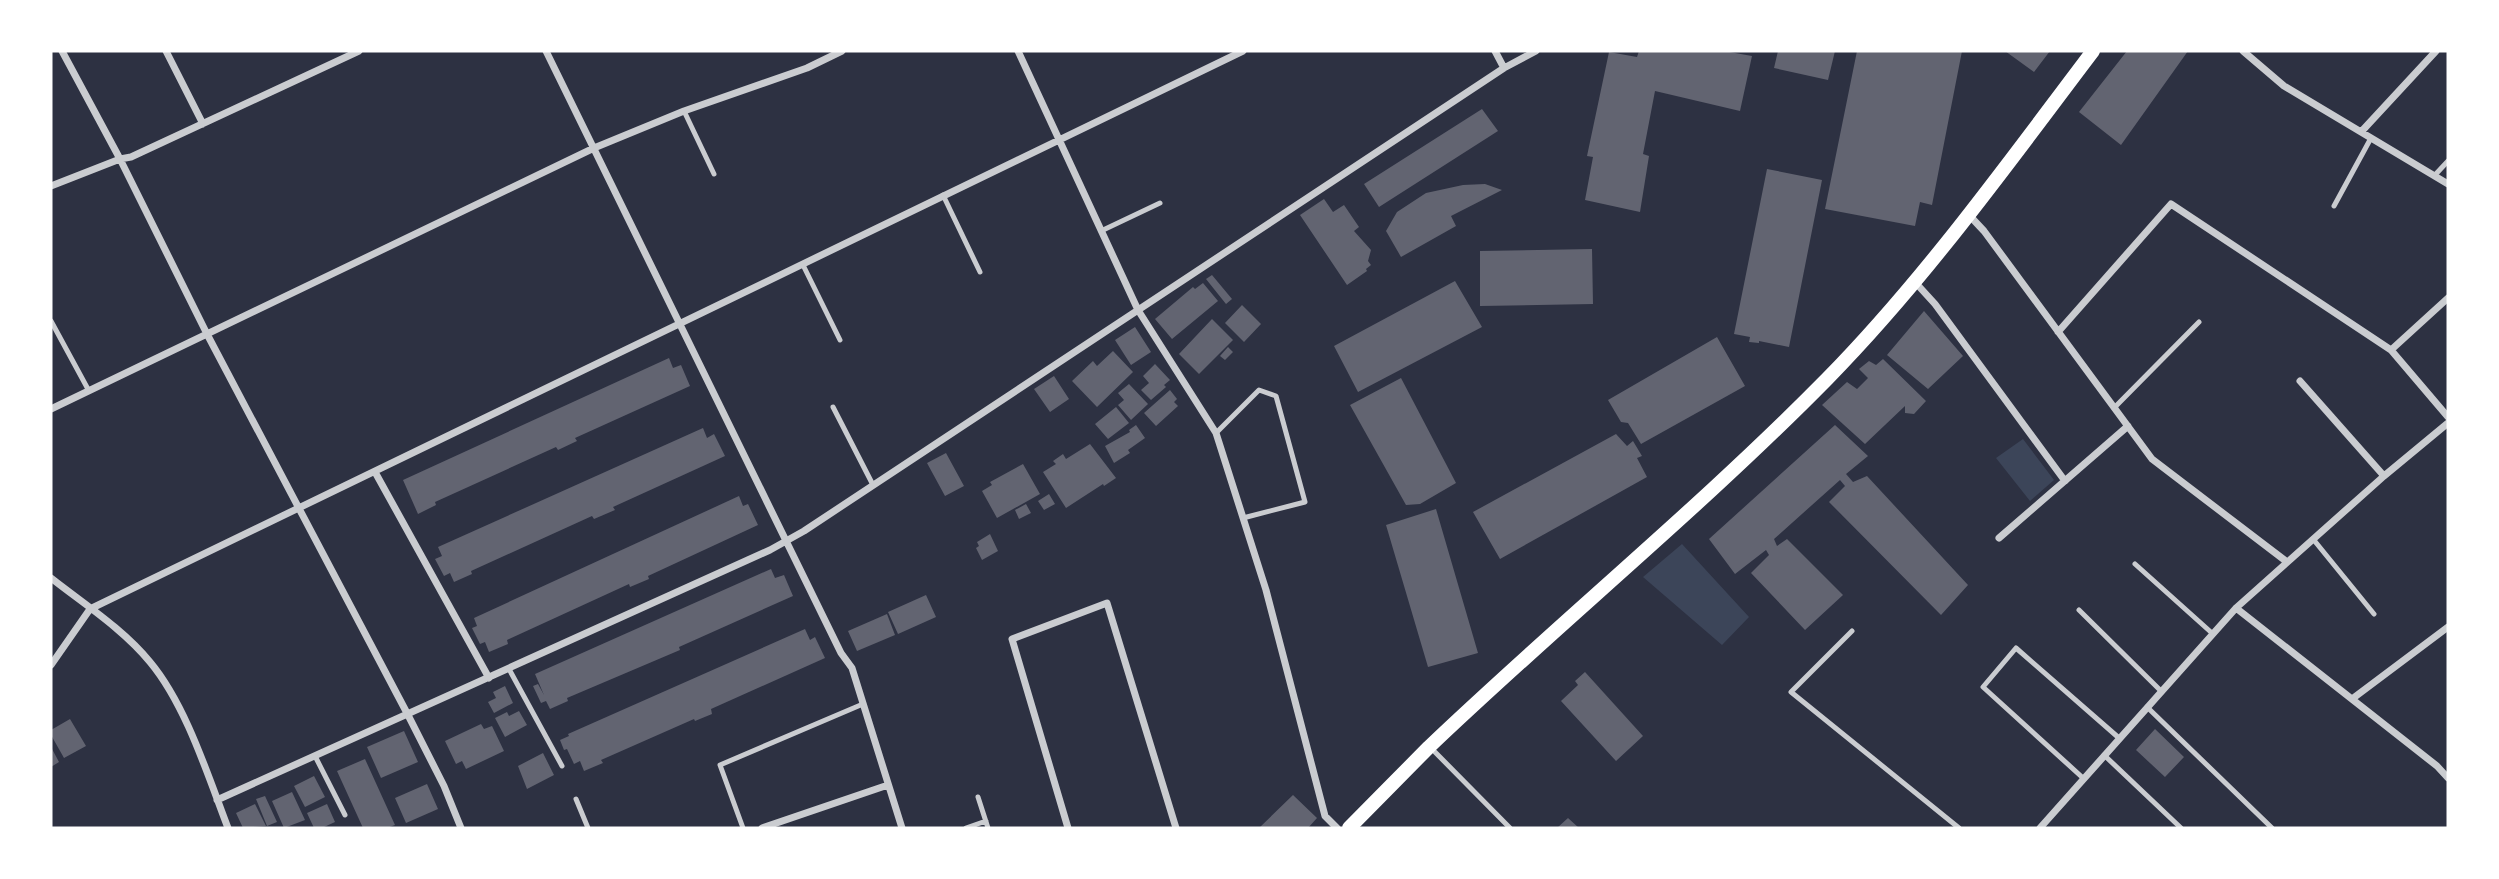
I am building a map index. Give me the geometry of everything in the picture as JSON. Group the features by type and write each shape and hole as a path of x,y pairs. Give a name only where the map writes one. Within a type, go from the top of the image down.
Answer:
{"main road":[{"path":"1349,828 1430,747 1746,458 1828,378 1969,215 2093,51"}],"street":[{"path":"62,51 120,159 207,334 408,715 444,786 461,828"},
{"path":"166,51 203,124"},
{"path":"51,186 131,157 359,51"},
{"path":"545,51 841,653 852,668 902,828"},
{"path":"51,409 594,148 684,111 807,68 842,51"},
{"path":"1018,51 1138,310 1216,433 1266,590 1325,816 1337,828"},
{"path":"51,665 90,609 1243,51"},
{"path":"1495,51 1504,68"},
{"path":"217,800 787,540 1504,68 1536,51"},
{"path":"2243,51 2284,86 2448,184"},
{"path":"2361,132 2436,51"},
{"path":"2040,828 2236,608 2448,420 2392,350 2171,204 2058,332"},
{"path":"1969,215 1984,231 2152,459 2287,562"},
{"path":"1914,281 1936,304 2065,481"},
{"path":"2392,350 2448,298"},
{"path":"2300,381 2384,476"},
{"path":"1999,538 2128,426"},
{"path":"374,472 489,678"},
{"path":"51,578 128,640 150,662 180,709 228,828"},
{"path":"1068,828 1012,639 1107,603 1177,828"},
{"path":"2236,608 2448,778"},
{"path":"2352,699 2448,627"},
{"path":"762,828 888,785"}],"lane":[{"path":"684,111 714,174"},
{"path":"2334,206 2371,138"},
{"path":"2434,176 2448,161"},
{"path":"943,195 980,272"},
{"path":"1101,231 1160,203"},
{"path":"803,265 840,340"},
{"path":"51,321 89,391"},
{"path":"2114,408 2199,322"},
{"path":"1216,433 1259,390 1276,396 1305,502 1243,519"},
{"path":"833,407 873,485"},
{"path":"2313,539 2374,614"},
{"path":"2135,564 2213,634"},
{"path":"2079,610 2161,691"},
{"path":"1852,631 1791,692 1959,828"},
{"path":"2083,778 1983,687 2016,648 2119,738"},
{"path":"509,669 562,766"},
{"path":"743,828 720,765 863,704"},
{"path":"2147,707 2272,828"},
{"path":"1430,747 1510,828"},
{"path":"2104,755 2181,828"},
{"path":"315,756 345,815"},
{"path":"966,828 987,825 978,797"},
{"path":"576,799 588,828"}],"shaded area":[{"path":"2023,439 2054,480 2030,501 1996,458"},
{"path":"1682,544 1749,617 1722,645 1643,577"}],"building":[{"path":"1639,51 1724,51 1752,56 1740,111 1655,91 1643,154 1649,156 1640,212 1585,200 1593,157 1587,156 1609,52 1637,57"},
{"path":"1778,51 1835,51 1828,80 1774,68"},
{"path":"1857,51 1962,51 1932,205 1920,202 1915,226 1825,209"},
{"path":"2005,51 2050,51 2034,72"},
{"path":"2127,51 2188,51 2121,145 2079,112"},
{"path":"1482,109 1498,131 1379,207 1364,184"},
{"path":"1767,169 1822,180 1789,347 1759,341 1749,342 1750,337 1734,334"},
{"path":"1485,184 1502,190 1451,216 1456,226 1401,257 1386,231 1397,212 1426,193 1463,185"},
{"path":"1324,199 1333,212 1344,205 1359,227 1354,231 1371,250 1368,261 1371,265 1367,271 1347,285 1300,215"},
{"path":"1592,249 1593,304 1480,306 1480,251"},
{"path":"1212,275 1232,299 1226,304 1206,279"},
{"path":"1455,281 1482,327 1358,392 1334,346"},
{"path":"1203,283 1218,301 1172,339 1155,319 1193,287 1195,289"},
{"path":"1242,305 1261,324 1244,342 1225,323"},
{"path":"1924,311 1963,356 1928,389 1887,355"},
{"path":"1212,319 1233,340 1199,374 1179,354"},
{"path":"1135,327 1151,352 1131,365 1115,340"},
{"path":"1717,337 1745,386 1641,444 1628,423 1621,422 1608,400"},
{"path":"1228,347 1233,352 1225,360 1220,356"},
{"path":"1113,351 1133,372 1097,407 1072,381 1093,361 1097,366"},
{"path":"669,358 673,368 681,365 690,386 575,438 577,441 558,450 556,447 435,502 436,505 418,514 403,480"},
{"path":"1883,359 1926,401 1914,414 1905,413 1905,406 1865,444 1822,405 1847,382 1857,389 1868,378 1859,369 1869,361 1876,365"},
{"path":"1155,364 1170,380 1151,400 1141,390 1149,383 1143,376"},
{"path":"1054,376 1069,399 1050,412 1034,389"},
{"path":"1401,378 1456,483 1420,504 1406,505 1350,405"},
{"path":"1129,384 1148,404 1131,420 1118,405 1124,400 1118,393"},
{"path":"1170,390 1177,399 1174,402 1178,406 1156,426 1144,413"},
{"path":"1116,407 1129,423 1108,439 1095,424"},
{"path":"1136,425 1145,438 1128,450 1130,453 1114,463 1105,446 1130,432"},
{"path":"1835,425 1868,456 1846,474 1853,482 1867,476 1968,585 1941,615 1829,502 1845,486 1840,480 1774,539 1777,546 1787,539 1843,595 1805,630 1751,573 1769,555 1766,550 1735,574 1709,539"},
{"path":"703,428 707,438 714,434 725,456 613,507 615,510 594,519 592,516 471,571 472,574 454,582 450,573 444,576 435,559 442,556 438,547"},
{"path":"1616,434 1627,446 1633,441 1642,456 1637,458 1647,477 1500,559 1473,512"},
{"path":"1090,444 1116,478 1066,508 1043,472 1056,464 1053,461 1063,454 1066,459"},
{"path":"946,453 964,486 945,496 927,463"},
{"path":"1023,464 1040,494 997,518 982,491 992,485 990,482"},
{"path":"1049,494 1055,504 1044,510 1038,501"},
{"path":"739,496 743,506 748,504 758,525 648,576 649,579 630,587 629,584 507,640 508,644 489,652 485,642 480,644 472,628 477,626 474,618"},
{"path":"1026,504 1031,513 1019,519 1015,510"},
{"path":"1436,509 1478,653 1428,667 1386,525"},
{"path":"990,534 998,551 982,560 976,548 979,546 977,542"},
{"path":"771,569 775,578 784,575 793,596 679,647 680,650 567,698 568,701 550,709 546,701 541,703 533,686 538,684 544,695 535,674"},
{"path":"926,595 936,617 898,634 888,612"},
{"path":"887,614 895,635 857,651 848,631"},
{"path":"805,629 810,640 815,637 825,658 711,709 712,714 695,721 694,719 601,760 603,763 584,771 580,761 574,764 567,749 564,750 560,740 569,736 568,734"},
{"path":"1585,672 1643,736 1616,761 1561,701 1578,685 1575,681"},
{"path":"505,686 513,703 494,713 488,702 496,698 493,692"},
{"path":"519,711 527,725 505,737 495,718 507,712 509,716"},
{"path":"70,719 86,746 64,758 51,735 51,730"},
{"path":"481,724 484,729 492,726 504,751 466,769 462,761 456,764 445,741"},
{"path":"2155,729 2184,757 2165,777 2136,750"},
{"path":"404,731 418,762 381,778 367,747"},
{"path":"51,747 59,762 51,767"},
{"path":"543,753 554,775 527,789 518,766"},
{"path":"365,759 395,825 387,828 363,828 337,771"},
{"path":"314,776 325,797 305,807 294,786"},
{"path":"427,784 438,809 406,823 395,798"},
{"path":"292,792 305,820 284,828 272,801"},
{"path":"1293,795 1317,818 1308,828 1259,828"},
{"path":"265,796 277,822 267,826 256,799"},
{"path":"255,804 266,826 243,828 236,813"},
{"path":"327,804 335,822 322,828 314,828 307,813"},
{"path":"1568,818 1579,828 1557,828"}]}
